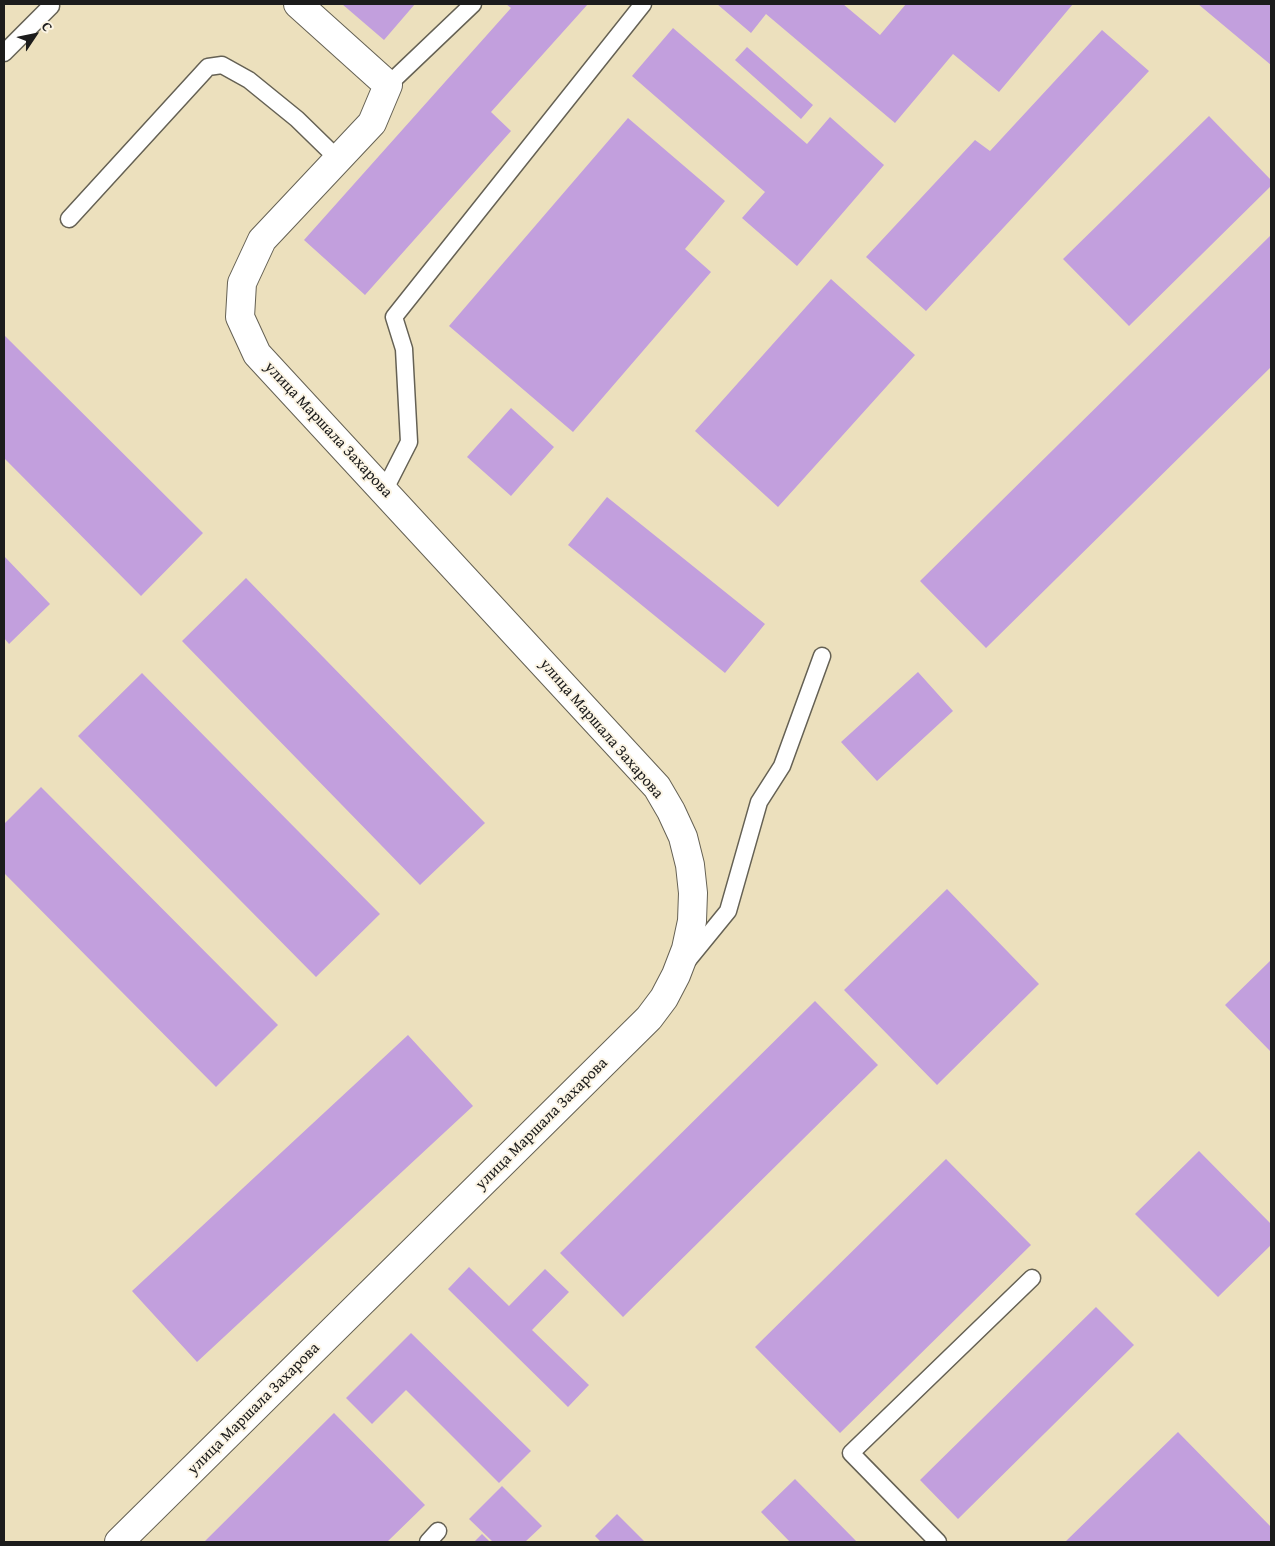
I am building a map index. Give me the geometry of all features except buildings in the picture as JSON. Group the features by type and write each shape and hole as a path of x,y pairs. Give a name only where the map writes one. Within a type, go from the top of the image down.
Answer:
{"street":[{"path":"298,4 388,85"},
{"name":"улица Маршала Захарова","path":"119,1542 636,1031 664,998 676,975 686,949 692,921 693,893 690,865 683,837 671,811 656,787 257,354 240,317 242,283 262,240 372,123 388,85"}],"lane":[{"path":"388,85 473,4"},
{"path":"384,491 409,442 404,349 394,317 643,4"},
{"path":"4,53 51,6"},
{"path":"69,219 208,67 222,65 249,80 297,119 338,159"},
{"path":"676,975 728,911 759,802 782,766 822,656"},
{"path":"938,1542 852,1453 1032,1278"}]}
